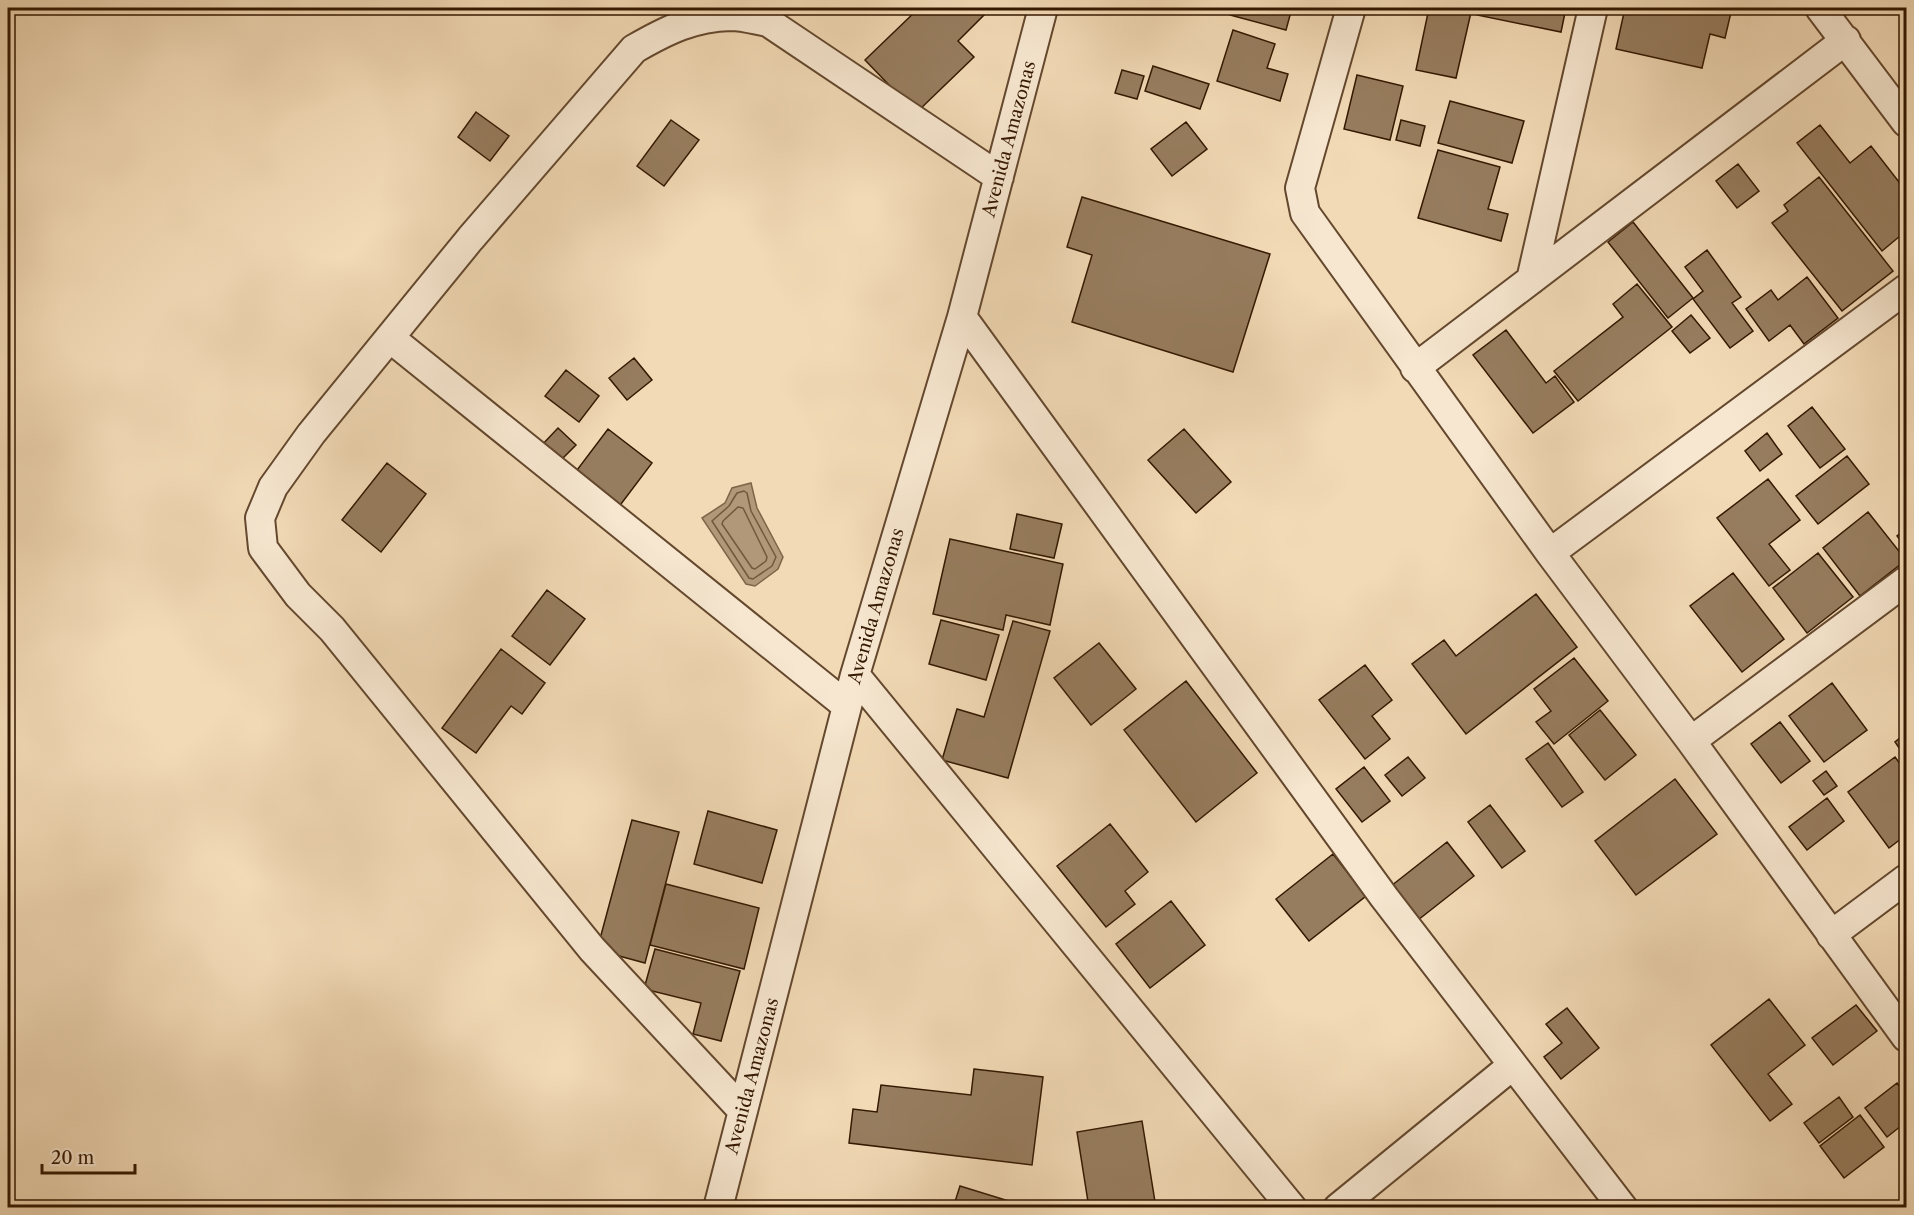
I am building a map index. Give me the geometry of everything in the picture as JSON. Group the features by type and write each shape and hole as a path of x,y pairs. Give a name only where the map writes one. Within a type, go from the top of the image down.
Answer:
{"street":[{"name":"Avenida Amazonas","path":"717,1208 855,675 962,317 1043,8"},
{"path":"1351,8 1300,188 1305,213 1415,368 1550,553 1692,741 1906,1037"},
{"path":"1531,280 1593,8"},
{"path":"1820,8 1906,122"},
{"path":"743,1111 592,950 332,629 298,595 263,548 260,518 273,487 311,435 470,239 634,49 662,33 692,21 733,16 768,21 999,177"},
{"path":"1415,368 1846,40"},
{"path":"1550,553 1906,290"},
{"path":"962,317 1384,897 1623,1208"},
{"path":"390,338 847,706"},
{"path":"1692,741 1906,581"},
{"path":"855,675 1293,1208"},
{"path":"1831,935 1906,879"},
{"path":"1338,1208 1513,1065"}],"water":[{"path":"751,483 757,508 783,557 778,569 755,586 746,584 702,518 725,503 732,488"}],"building":[{"path":"919,8 978,8 985,14 958,41 974,57 916,113 865,60"},
{"path":"1232,8 1292,8 1286,30 1230,15"},
{"path":"1429,8 1472,8 1456,78 1416,70"},
{"path":"1478,8 1566,8 1561,32 1477,15"},
{"path":"1625,8 1732,8 1725,38 1710,34 1702,68 1616,49"},
{"path":"1233,30 1275,44 1267,68 1288,74 1280,101 1217,81"},
{"path":"1153,66 1209,84 1200,109 1145,91"},
{"path":"1122,70 1144,76 1137,99 1115,93"},
{"path":"1357,75 1403,86 1390,140 1344,129"},
{"path":"1450,101 1524,121 1512,163 1438,143"},
{"path":"476,112 509,136 490,161 458,137"},
{"path":"671,120 699,140 664,186 637,166"},
{"path":"1401,120 1425,126 1420,146 1396,140"},
{"path":"1186,122 1207,149 1172,176 1151,149"},
{"path":"1820,125 1850,163 1871,146 1906,191 1906,231 1882,251 1797,143"},
{"path":"1438,150 1500,167 1488,209 1508,214 1501,241 1418,218"},
{"path":"1738,164 1759,191 1737,208 1716,181"},
{"path":"1819,177 1893,271 1842,311 1772,223 1788,211 1784,205"},
{"path":"1082,197 1270,254 1233,372 1072,322 1092,255 1067,247"},
{"path":"1633,222 1693,298 1668,318 1608,242"},
{"path":"1707,250 1741,297 1732,303 1753,331 1730,348 1693,299 1703,291 1685,267"},
{"path":"1807,277 1838,318 1804,344 1790,325 1769,341 1746,309 1771,290 1778,300"},
{"path":"1637,284 1672,327 1578,401 1554,371 1623,317 1613,304"},
{"path":"1691,315 1710,338 1690,353 1672,331"},
{"path":"1506,330 1546,383 1555,376 1574,402 1533,433 1473,355"},
{"path":"634,358 652,380 627,400 609,378"},
{"path":"566,370 599,396 579,422 545,396"},
{"path":"1812,407 1845,449 1820,468 1788,426"},
{"path":"558,428 576,445 558,463 541,446"},
{"path":"608,429 652,463 618,508 574,474"},
{"path":"1184,429 1231,482 1196,513 1148,460"},
{"path":"1767,433 1782,454 1760,471 1745,451"},
{"path":"1847,456 1869,484 1818,524 1796,496"},
{"path":"387,463 426,494 381,552 342,520"},
{"path":"1768,479 1800,520 1769,544 1790,570 1769,586 1717,518"},
{"path":"1868,512 1906,560 1860,596 1823,548"},
{"path":"1017,514 1062,524 1054,558 1010,549"},
{"path":"1906,529 1906,548 1897,536"},
{"path":"950,539 1063,564 1050,625 1006,615 1003,630 933,614"},
{"path":"1818,553 1853,597 1807,633 1773,588"},
{"path":"1733,573 1784,639 1742,672 1690,606"},
{"path":"547,590 585,619 550,665 512,636"},
{"path":"1536,594 1577,647 1466,734 1412,664 1444,640 1456,656"},
{"path":"941,620 999,635 986,680 929,664"},
{"path":"1013,621 1050,631 1008,778 942,760 957,709 984,717"},
{"path":"1099,643 1136,689 1091,725 1054,678"},
{"path":"501,649 545,683 522,714 511,706 476,753 442,728"},
{"path":"1574,658 1608,701 1554,744 1536,722 1551,711 1534,689"},
{"path":"1365,665 1392,700 1372,716 1390,739 1365,759 1319,700"},
{"path":"1186,681 1257,773 1196,822 1124,730"},
{"path":"1832,683 1867,730 1824,762 1789,716"},
{"path":"1600,710 1636,755 1605,780 1569,735"},
{"path":"1780,722 1810,761 1781,783 1751,744"},
{"path":"1906,733 1906,758 1895,742"},
{"path":"1548,743 1583,792 1562,807 1526,759"},
{"path":"1408,757 1425,778 1402,796 1385,775"},
{"path":"1895,757 1906,772 1906,835 1889,848 1848,792"},
{"path":"1364,767 1390,801 1362,822 1336,789"},
{"path":"1826,771 1837,786 1824,795 1813,781"},
{"path":"1675,779 1717,834 1636,895 1595,841"},
{"path":"1827,798 1844,821 1807,850 1789,827"},
{"path":"1490,805 1525,851 1502,868 1468,822"},
{"path":"708,811 777,830 762,883 694,864"},
{"path":"632,820 679,832 645,963 597,950"},
{"path":"1110,824 1148,872 1125,891 1135,904 1106,927 1057,866"},
{"path":"1447,842 1474,876 1418,920 1391,886"},
{"path":"1333,854 1366,896 1309,941 1276,899"},
{"path":"666,884 759,908 744,969 650,945"},
{"path":"1171,901 1205,945 1150,988 1116,944"},
{"path":"655,949 740,971 721,1041 693,1034 701,1003 644,989"},
{"path":"1769,999 1805,1045 1768,1074 1792,1104 1770,1121 1711,1045"},
{"path":"1856,1005 1877,1031 1833,1065 1812,1038"},
{"path":"1567,1008 1599,1048 1561,1079 1544,1057 1562,1043 1546,1024"},
{"path":"974,1069 1043,1077 1032,1165 849,1143 853,1109 877,1112 881,1085 971,1095"},
{"path":"1897,1083 1906,1095 1906,1122 1887,1137 1865,1108"},
{"path":"1839,1097 1853,1117 1819,1143 1804,1123"},
{"path":"1860,1115 1884,1147 1844,1178 1820,1146"},
{"path":"1142,1121 1156,1208 1089,1208 1077,1132"},
{"path":"960,1186 1012,1202 1010,1208 953,1208"}]}
